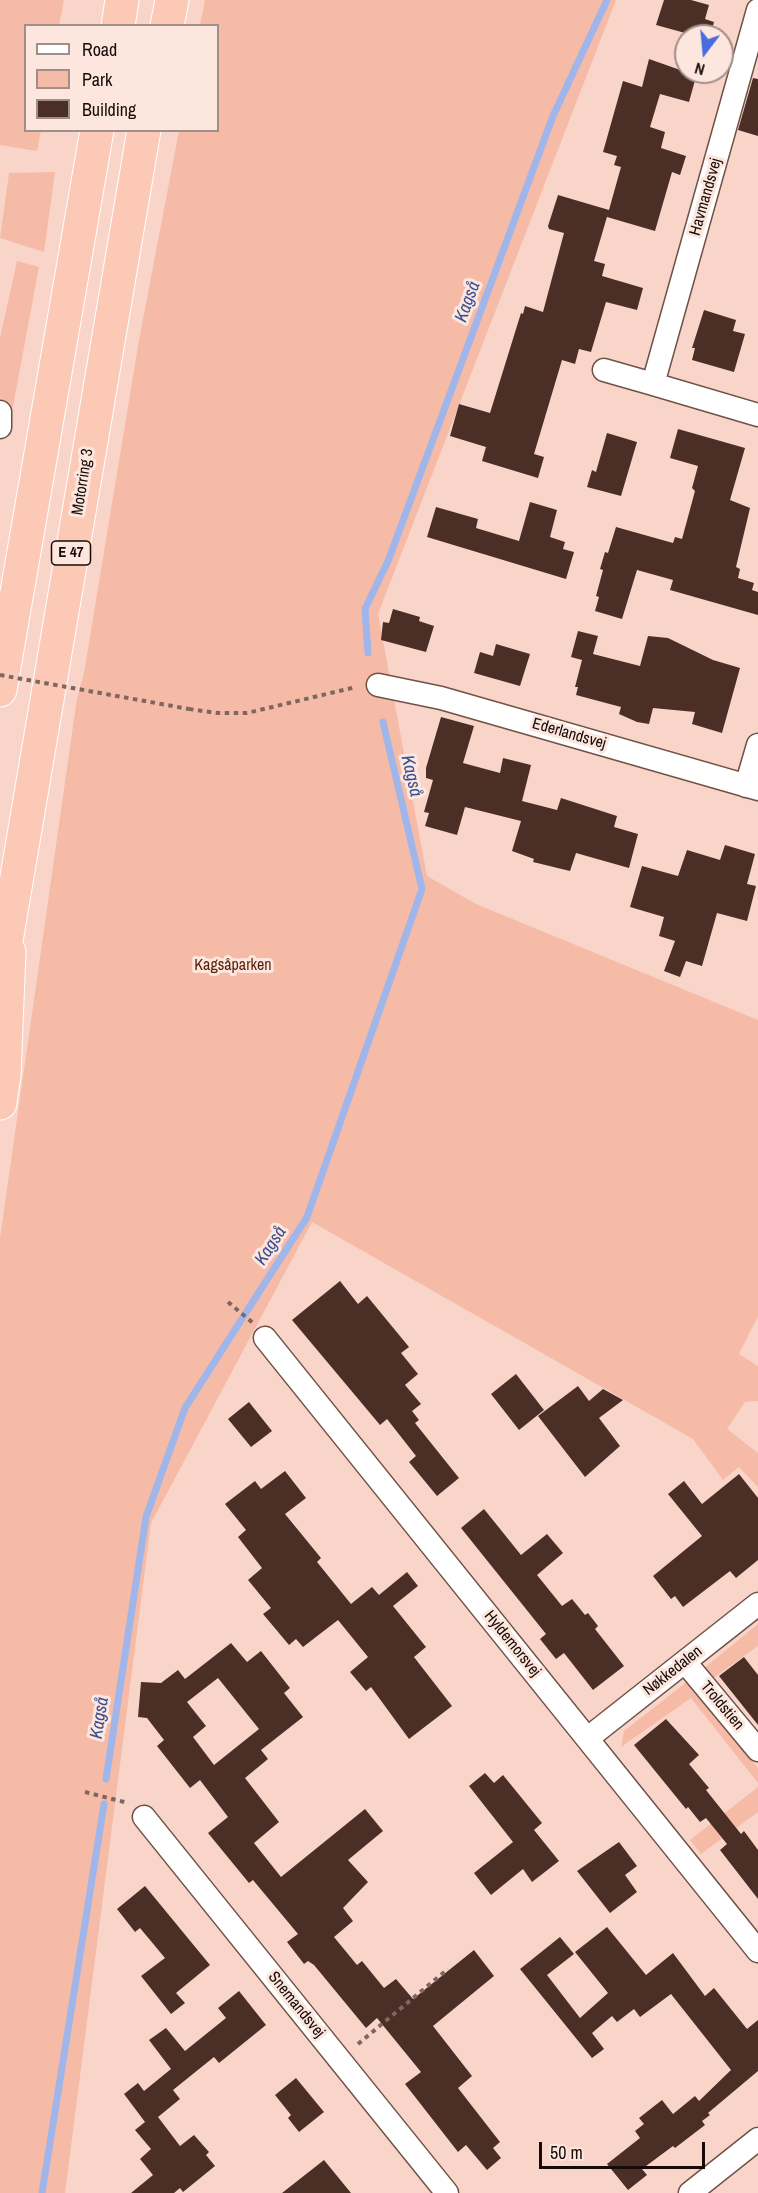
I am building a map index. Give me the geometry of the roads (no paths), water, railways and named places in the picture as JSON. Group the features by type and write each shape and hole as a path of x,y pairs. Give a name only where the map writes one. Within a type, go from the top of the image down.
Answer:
{"highway":[{"path":"118,24 123,0"},
{"path":"167,24 172,0"},
{"path":"0,690 97,132"},
{"name":"Motorring 3","path":"0,976 144,132"},
{"path":"0,1103 4,1075 10,922"}],"street":[{"name":"Havmandsvej","path":"653,384 758,10"},
{"path":"604,370 758,415"},
{"path":"0,412 0,427"},
{"name":"Ederlandsvej","path":"378,686 441,698 752,787"},
{"path":"752,787 758,745"},
{"name":"Hyldemorsvej","path":"265,1338 758,1951"},
{"name":"Nøkkedalen","path":"588,1738 758,1604"},
{"name":"Troldstien","path":"685,1662 758,1750"},
{"name":"Snemandsvej","path":"144,1817 447,2193"},
{"path":"690,2193 758,2139"}],"waterway":[{"name":"Kagså","path":"368,653 365,609 388,561 553,116 607,0"},
{"name":"Kagså","path":"106,1779 146,1517 185,1408 307,1217 422,889 383,722"},
{"name":"Kagså","path":"42,2193 104,1804"}],"park label":[{"name":"Kagsåparken","path":"233,966"}]}
